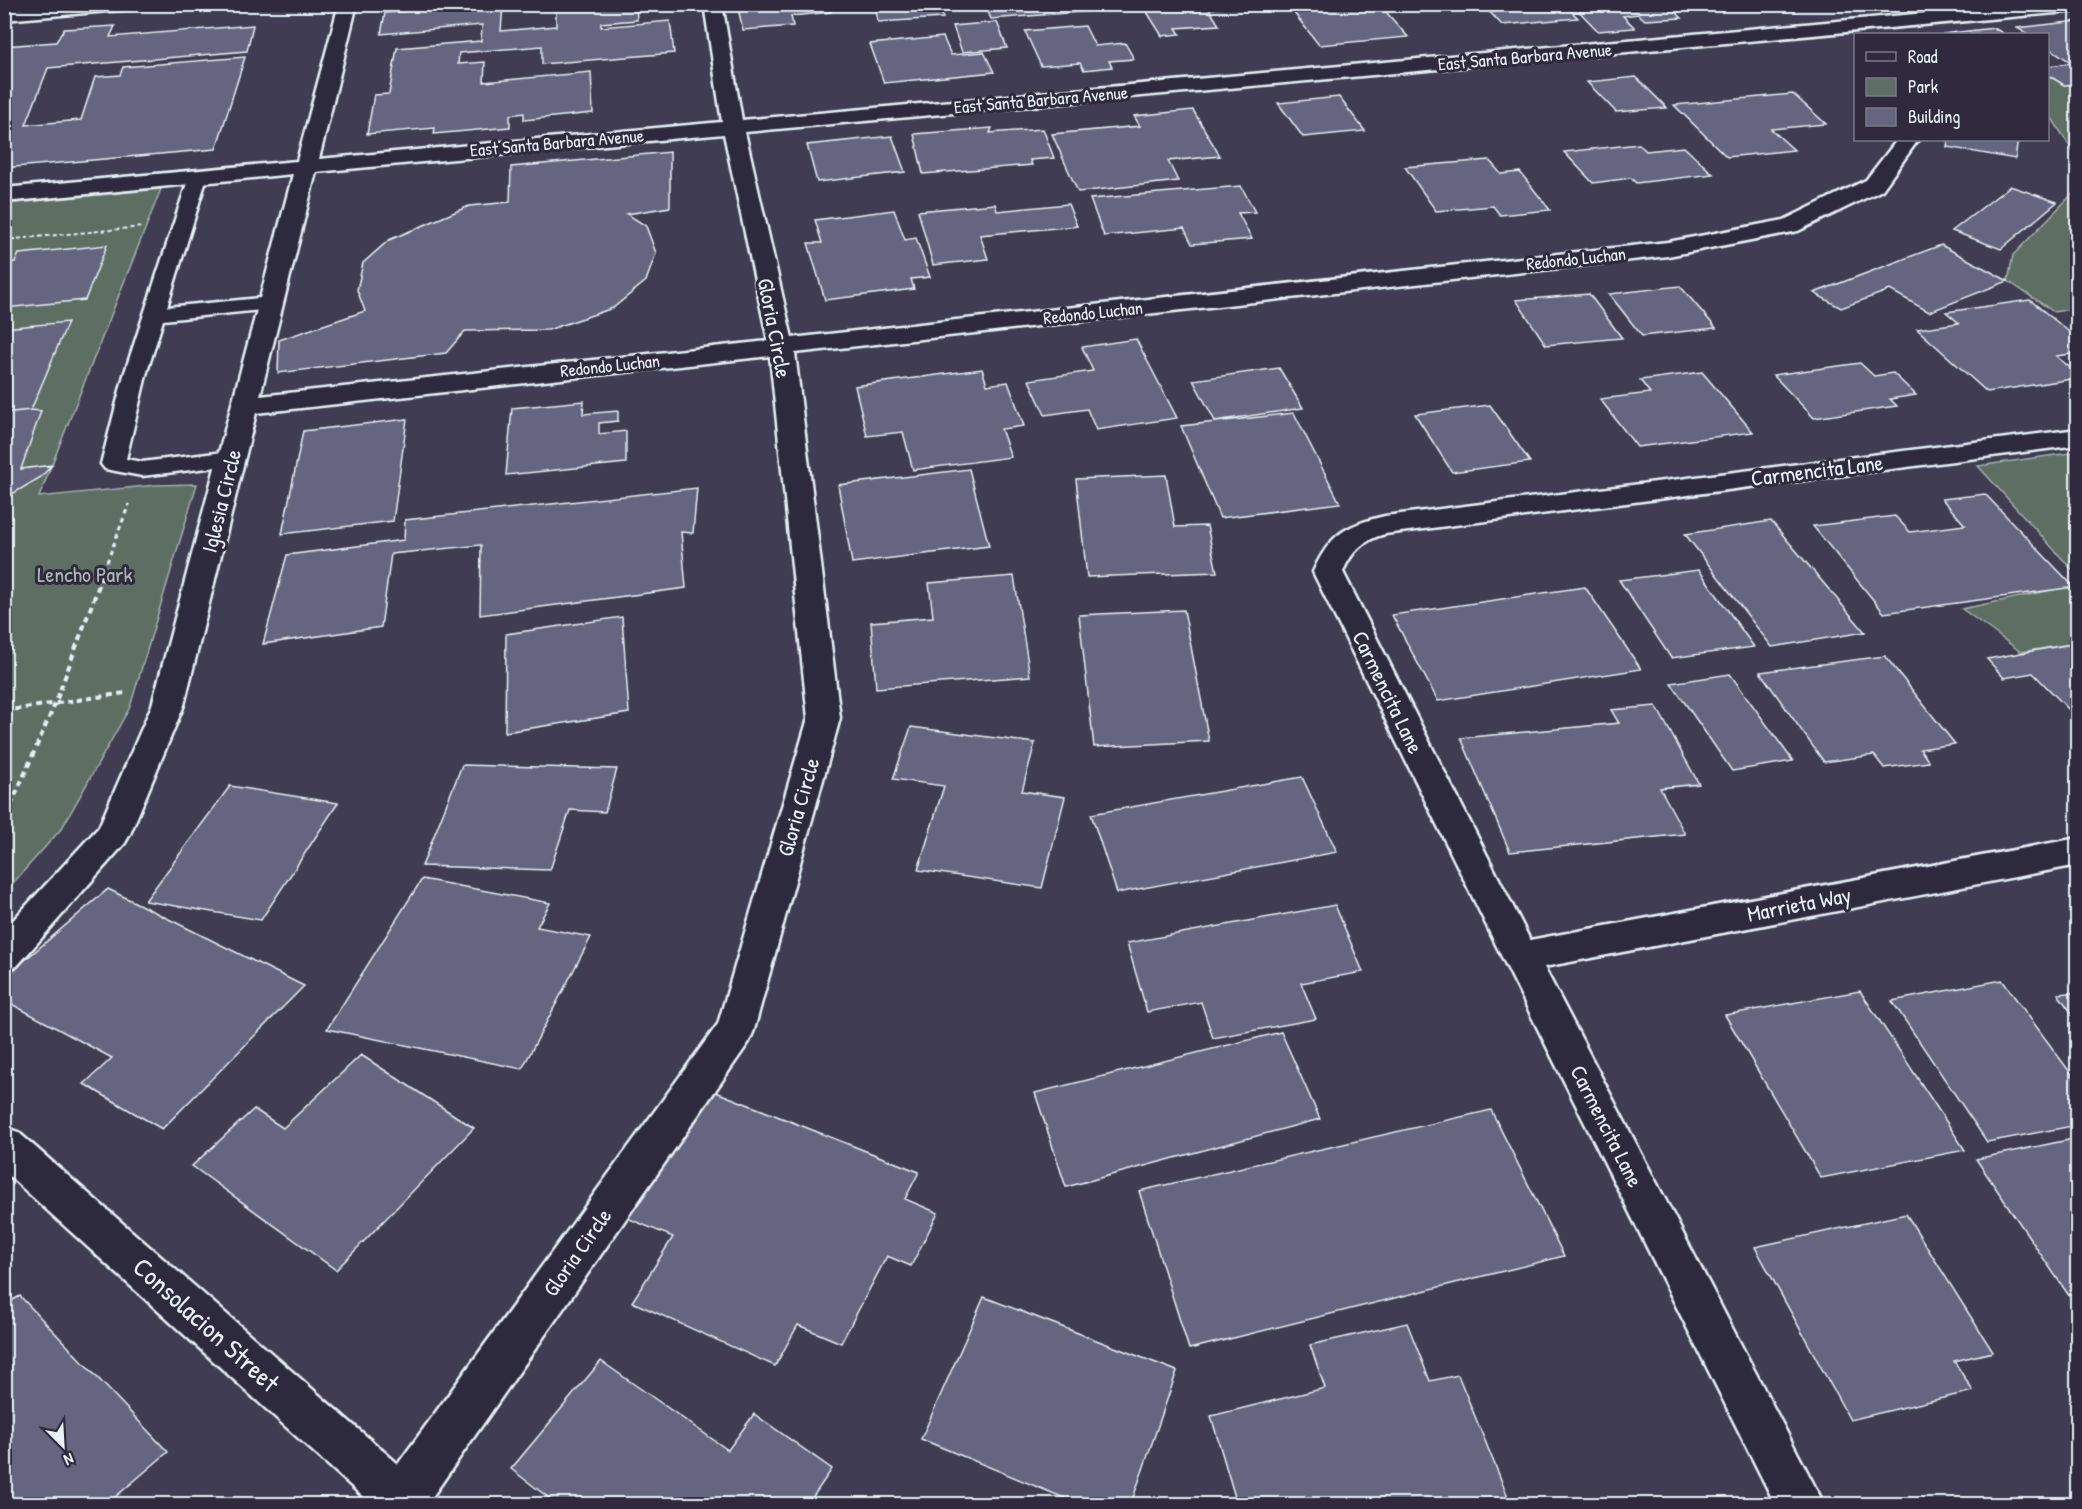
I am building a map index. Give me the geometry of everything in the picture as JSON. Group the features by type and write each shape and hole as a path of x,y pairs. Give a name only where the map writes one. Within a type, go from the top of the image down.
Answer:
{"street":[{"name":"Iglesia Circle","path":"4,955 112,834 168,705 304,166 348,4"},
{"name":"Gloria Circle","path":"401,1503 735,1030 824,717 782,347 733,127 713,4"},
{"name":"East Santa Barbara Avenue","path":"4,195 733,127 1858,31 2078,5"},
{"path":"1826,10 1858,31"},
{"name":"Redondo Luchan","path":"245,406 1668,249 1790,226 1874,185 1907,141"},
{"name":"Carmencita Lane","path":"1800,1504 1520,957 1329,572 1335,554 1350,539 1371,528 1398,522 2078,436"},
{"name":"Marrieta Way","path":"1520,957 2078,851"},
{"name":"Consolacion Street","path":"4,1145 401,1503"}],"lane":[{"path":"4,15 132,4"},
{"path":"198,177 135,375 113,464 142,469 232,458"},
{"path":"155,314 271,303"}],"path":[{"path":"4,240 185,222"},
{"path":"4,813 11,805 56,704 142,469"},
{"path":"4,711 172,686"}],"green space":[{"path":"2049,76 2064,85 2077,84 2077,158 2049,114"},
{"name":"Lencho Park","path":"161,189 39,497 156,485 197,484 130,707 62,828 5,892 5,204"},
{"path":"2077,189 2077,308 2054,312 2008,281 2013,255"},
{"path":"2078,452 2077,575 1978,466"},
{"path":"2077,585 2077,643 2021,652 1962,609"}],"building":[{"path":"503,4 501,31 556,26 556,4 636,4 637,20 601,23 601,27 670,21 674,53 542,64 542,46 459,53 458,64 485,62 484,82 591,72 593,113 524,120 524,113 510,115 510,127 434,134 435,128 367,134 374,95 389,94 397,48 481,41 482,25 381,34 385,13"},
{"path":"737,4 829,4 831,12 791,16 793,26 743,30"},
{"path":"875,4 939,4 943,18 878,22"},
{"path":"985,4 1142,4 1143,7 991,19"},
{"path":"1142,4 1254,4 1209,9 1219,25 1176,28 1180,34 1162,36"},
{"path":"1287,4 1379,4 1408,37 1319,45"},
{"path":"1482,4 1564,4 1578,18 1502,25"},
{"path":"1572,4 1700,4 1703,7 1673,9 1682,18 1645,20 1638,14 1623,16 1635,28 1598,31"},
{"path":"2078,21 2078,84 2064,85 2049,76 2049,66 2072,63 2049,48 2049,33 2026,33 2017,28"},
{"path":"997,22 1007,48 962,52 953,26"},
{"path":"253,25 247,51 48,68 26,125 81,120 95,77 120,75 123,67 245,57 216,149 4,168 4,46 56,42 64,29 115,26 110,37"},
{"path":"1085,26 1095,46 1125,43 1134,59 1109,61 1112,67 1084,70 1080,63 1041,66 1025,31"},
{"path":"1994,28 2002,33 1951,33"},
{"path":"943,37 951,55 984,52 994,72 884,83 870,44"},
{"path":"1636,77 1667,108 1616,112 1587,82"},
{"path":"1793,94 1826,124 1771,129 1794,150 1727,157 1674,105"},
{"path":"1339,97 1365,131 1303,137 1278,103"},
{"path":"1193,110 1220,156 1168,161 1178,181 1078,192 1052,134 1140,126 1134,116"},
{"path":"992,128 990,133 1043,129 1054,158 1030,160 1032,165 923,174 914,134"},
{"path":"892,136 905,172 817,182 807,145"},
{"path":"1948,141 2018,141 2015,159 1947,147"},
{"path":"1639,144 1646,151 1684,147 1713,174 1636,183 1631,178 1593,183 1564,152"},
{"path":"670,152 670,207 627,214 646,226 656,253 646,281 613,308 548,330 465,331 446,353 278,373 279,340 365,311 357,290 363,263 389,240 469,206 510,202 511,167"},
{"path":"1489,160 1501,174 1520,172 1550,210 1500,215 1493,206 1436,211 1405,167"},
{"path":"1241,186 1255,212 1238,213 1252,239 1192,244 1184,228 1104,236 1090,199"},
{"path":"2010,186 2057,202 2001,249 1952,231"},
{"path":"995,204 997,211 1068,204 1077,226 980,235 988,259 933,265 918,211"},
{"path":"894,210 905,240 916,238 930,277 911,279 914,289 825,300 808,243 822,243 815,220"},
{"path":"107,245 85,300 4,308 4,263 15,262 19,254"},
{"path":"1941,245 2008,281 1929,312 1890,290 1841,308 1814,293"},
{"path":"1680,286 1716,328 1642,336 1609,294"},
{"path":"1589,294 1622,338 1546,345 1516,300"},
{"path":"2030,300 2078,339 2078,353 2056,356 2078,374 2078,378 1987,392 1917,329 1959,323 1946,312"},
{"path":"68,322 31,410 4,413 4,328"},
{"path":"1136,339 1177,418 1096,430 1087,409 1045,415 1029,380 1093,371 1082,347"},
{"path":"1860,363 1874,376 1893,373 1916,395 1890,399 1897,406 1814,418 1773,375"},
{"path":"1279,368 1303,408 1215,421 1193,380"},
{"path":"982,369 987,385 1008,382 1024,426 1001,429 1011,457 913,470 903,432 867,436 855,386"},
{"path":"1702,372 1753,432 1637,447 1600,399 1650,393 1640,380"},
{"path":"584,401 583,414 618,411 618,421 599,423 599,434 626,431 626,463 506,475 512,408"},
{"path":"1490,405 1530,462 1452,472 1415,414"},
{"path":"41,411 21,469 52,465 41,477 4,499 4,413"},
{"path":"1294,413 1340,503 1220,518 1181,426"},
{"path":"407,419 393,521 282,534 303,431"},
{"path":"969,469 989,546 852,563 838,485"},
{"path":"1166,475 1175,527 1207,526 1217,572 1087,577 1076,479"},
{"path":"697,488 693,533 681,532 686,588 480,615 481,545 391,554 381,627 263,644 287,555 404,540 405,520"},
{"path":"1985,494 2074,587 1884,613 1813,526 1895,516 1910,532 1965,525 1942,499"},
{"path":"1771,521 1865,632 1772,647 1685,534"},
{"path":"1699,570 1754,647 1671,658 1619,580"},
{"path":"1014,576 1030,676 876,688 871,622 933,617 929,583"},
{"path":"1585,587 1641,669 1438,701 1392,615"},
{"path":"1184,610 1209,741 1094,747 1079,615"},
{"path":"622,617 629,713 505,732 506,634"},
{"path":"2078,643 2078,719 2033,673 2004,678 1987,659"},
{"path":"1885,656 1955,744 1920,749 1929,762 1884,768 1874,755 1824,762 1760,672"},
{"path":"1730,674 1793,761 1732,771 1671,683"},
{"path":"1656,706 1699,784 1660,788 1685,834 1510,852 1461,738 1619,723 1611,710"},
{"path":"911,727 1035,743 1022,791 1065,797 1042,888 918,870 944,786 893,779"},
{"path":"462,765 617,769 605,812 570,810 550,870 422,866"},
{"path":"1302,777 1337,852 1117,893 1091,814"},
{"path":"230,786 338,803 261,920 145,901"},
{"path":"422,879 550,903 537,927 591,937 522,1069 327,1029"},
{"path":"108,889 304,986 162,1129 84,1084 112,1058 4,1000 4,978"},
{"path":"1335,905 1363,972 1301,983 1316,1019 1213,1038 1201,1002 1147,1012 1127,943"},
{"path":"2002,980 2078,1083 2078,1125 1987,1142 1892,1001"},
{"path":"1860,991 1965,1150 1821,1178 1725,1015"},
{"path":"2078,992 2078,1022 2058,994"},
{"path":"1281,1032 1320,1119 1066,1187 1035,1093"},
{"path":"361,1055 474,1128 336,1270 192,1166 254,1109 283,1128"},
{"path":"711,1090 919,1172 905,1199 938,1213 911,1266 887,1256 841,1343 798,1325 775,1366 632,1302 673,1237 627,1218"},
{"path":"1491,1110 1564,1256 1189,1349 1139,1191"},
{"path":"2078,1138 2078,1309 1976,1159"},
{"path":"1906,1214 1993,1352 1954,1361 1973,1391 1850,1420 1755,1247"},
{"path":"20,1296 168,1452 107,1504 4,1504 4,1305"},
{"path":"984,1297 1177,1371 1131,1504 1079,1504 921,1439"},
{"path":"1407,1323 1430,1381 1458,1375 1511,1504 1237,1504 1211,1416 1325,1388 1310,1345"},
{"path":"601,1361 728,1450 754,1414 832,1469 808,1504 557,1504 511,1469"}]}
